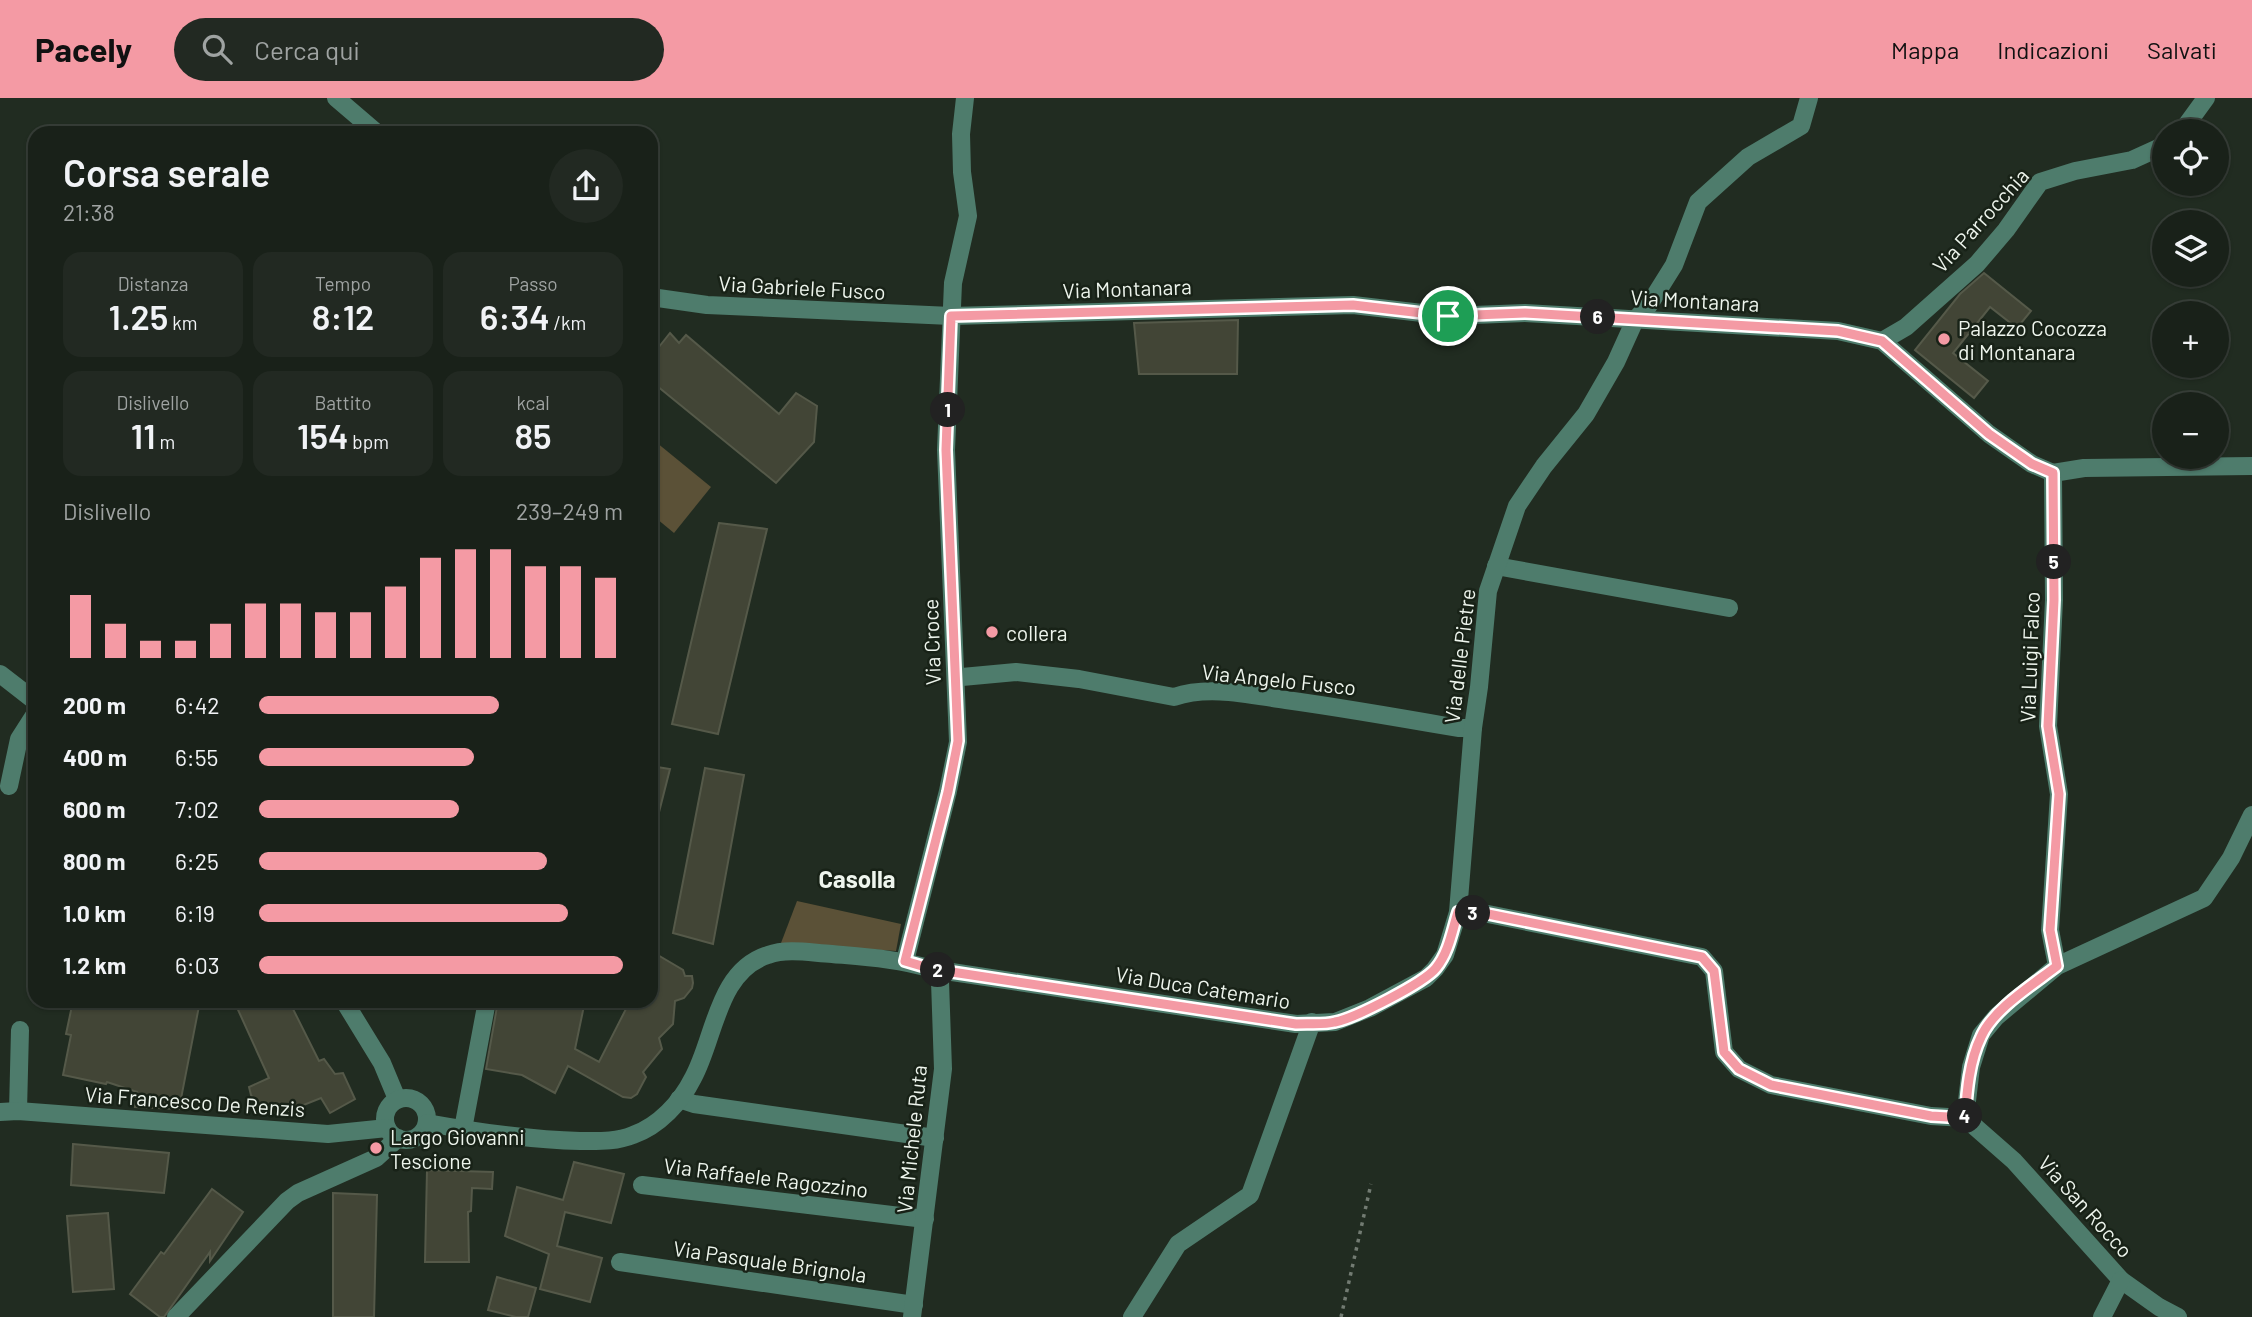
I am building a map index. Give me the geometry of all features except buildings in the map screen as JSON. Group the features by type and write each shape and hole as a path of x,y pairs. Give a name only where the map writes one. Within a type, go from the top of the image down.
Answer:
{"street":[{"path":"336,98 369,126"},
{"name":"Via Croce","path":"905,961 948,792 958,741 946,450 953,284 968,216 962,172 961,134 965,98"},
{"name":"Via delle Pietre","path":"1458,912 1473,728 1488,591 1517,506 1586,414 1616,362 1635,320 1649,305 1674,265 1698,202 1748,157 1801,126 1809,98"},
{"path":"2191,119 2206,98"},
{"name":"Via Parrocchia","path":"1882,341 1906,327 1977,264 2006,230 2040,182 2075,171 2132,160 2152,151"},
{"name":"Via Gabriele Fusco","path":"658,298 706,306 951,316"},
{"name":"Via Montanara","path":"951,316 1353,305 1448,316 1525,313 1838,331 1882,341 1989,434 2032,464 2053,473"},
{"path":"2053,473 2084,468 2252,466"},
{"name":"Via Luigi Falco","path":"2053,473 2054,600 2048,726 2059,794 2050,930 2057,966"},
{"path":"1496,566 1729,608"},
{"name":"Via Angelo Fusco","path":"956,680 1016,671 1079,679 1174,697 1189,692 1228,692 1458,728 1473,728"},
{"path":"0,674 28,696"},
{"path":"9,786 19,739 28,724"},
{"path":"1458,912 1483,913 1702,957 1714,971 1724,1052 1739,1069 1771,1085 1931,1116 1965,1118 1971,1067 1981,1035 1996,1017 2057,966 2204,898 2231,858 2252,815"},
{"name":"Via Duca Catemario","path":"932,969 1296,1024 1335,1022 1370,1008 1426,978 1445,955 1458,912"},
{"path":"427,1123 543,1140 606,1141 634,1135 668,1114 694,1078 732,982 750,964 768,955 790,951 905,961 932,969"},
{"name":"Via Michele Ruta","path":"913,1311 943,1069 940,981 932,969"},
{"path":"348,1008 382,1063 397,1099"},
{"path":"463,1129 486,1008"},
{"path":"1132,1317 1178,1244 1250,1195 1312,1022"},
{"path":"9,1111 20,1030"},
{"path":"404,1097 416,1100 425,1110 427,1123 415,1138 392,1133 385,1121 387,1108 397,1099 404,1097"},
{"path":"679,1099 694,1104 935,1138"},
{"name":"Via Francesco De Renzis","path":"9,1111 328,1134 392,1133"},
{"name":"Via San Rocco","path":"1965,1118 2014,1161 2121,1280 2178,1317"},
{"path":"176,1317 287,1201 298,1193 376,1158 392,1133"},
{"name":"Via Raffaele Ragozzino","path":"642,1185 925,1219"},
{"name":"Via Pasquale Brignola","path":"620,1262 913,1311"},
{"path":"2102,1317 2121,1280"}],"path":[{"path":"1341,1317 1371,1184"}],"shaded area":[{"path":"658,444 711,487 674,533 658,520"},
{"path":"797,901 901,924 896,951 781,943"}],"place":[{"name":"Palazzo Cocozza di Montanara","path":"1944,339"},
{"name":"collera","path":"992,632"},
{"name":"Largo Giovanni Tescione","path":"376,1148"}],"district":[{"name":"Casolla","path":"857,878"}],"route":[{"path":"1353,305 1448,316 1525,313 1838,331 1882,341 1989,434 2032,464 2053,473 2054,600 2048,726 2059,794 2050,930 2057,966 2016,998 1981,1035 1971,1067 1965,1118 1931,1116 1771,1085 1739,1069 1724,1052 1714,971 1702,957 1483,913 1458,912 1445,955 1426,978 1370,1008 1335,1022 1296,1024 932,969 905,961 948,792 958,741 946,450 951,316 1353,305"}]}
